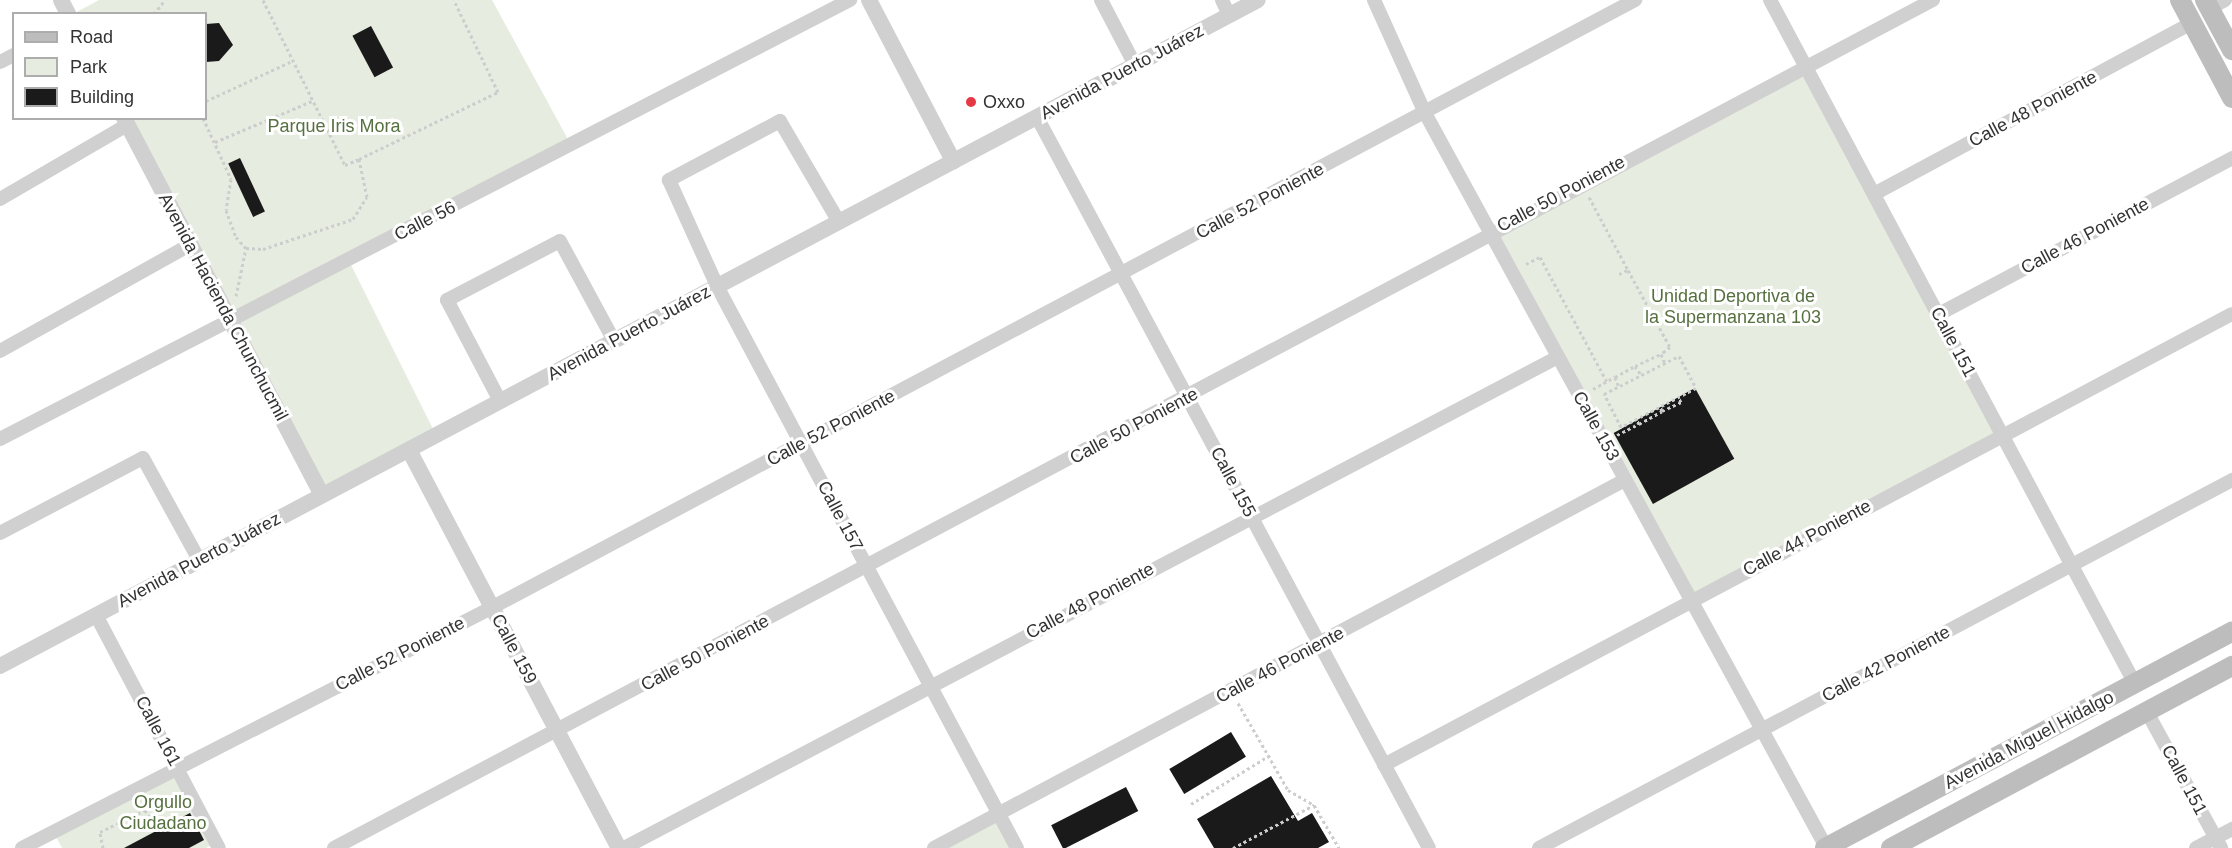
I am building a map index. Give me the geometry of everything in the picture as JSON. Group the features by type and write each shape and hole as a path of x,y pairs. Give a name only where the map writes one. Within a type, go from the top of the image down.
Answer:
{"main road":[{"path":"2180,0 2232,98"},
{"path":"2213,3 2232,50"},
{"name":"Avenida Miguel Hidalgo","path":"1826,848 2232,633"},
{"name":"Avenida Miguel Hidalgo","path":"1891,848 2232,666"}],"street":[{"name":"Calle 56","path":"0,439 231,322 850,0"},
{"path":"869,0 953,161"},
{"path":"1101,0 1135,65"},
{"name":"Avenida Puerto Juárez","path":"0,666 1135,65 1226,8 1258,0"},
{"name":"Calle 153","path":"1374,0 1425,113 1826,848"},
{"name":"Calle 52 Poniente","path":"22,848 492,608 1635,0"},
{"name":"Calle 151","path":"1770,0 2135,684"},
{"name":"Calle 50 Poniente","path":"334,848 1188,398 1490,232 1933,0"},
{"name":"Calle 48 Poniente","path":"1874,194 2192,23"},
{"name":"Calle 155","path":"1037,117 1429,848"},
{"name":"Calle 157","path":"839,222 780,120 669,180 717,286 1017,848"},
{"name":"Avenida Hacienda Chunchucmil","path":"125,122 322,495"},
{"path":"0,199 125,122"},
{"name":"Calle 46 Poniente","path":"1939,314 2232,158"},
{"path":"500,401 447,300 560,241 614,341"},
{"path":"0,351 190,245"},
{"name":"Calle 44 Poniente","path":"1384,765 1690,599 2232,314"},
{"name":"Calle 48 Poniente","path":"621,848 1558,357"},
{"name":"Calle 159","path":"408,450 621,848"},
{"path":"0,533 143,458 199,560"},
{"name":"Calle 46 Poniente","path":"934,848 1625,480"},
{"name":"Calle 42 Poniente","path":"1539,848 2232,480"},
{"name":"Calle 161","path":"96,615 219,848"},
{"name":"Calle 151","path":"2147,712 2218,843"},
{"path":"2196,848 2218,843 2232,829"}],"path":[{"path":"156,12 165,0"},
{"path":"264,0 345,165 498,92 454,0"},
{"path":"207,101 292,61"},
{"path":"215,142 312,100"},
{"path":"204,120 231,179 226,210 236,237 246,248 263,249 353,219 367,197 359,159"},
{"path":"1582,184 1670,347 1593,389 1617,435 1682,402 1678,397"},
{"path":"231,322 246,248"},
{"path":"1540,257 1607,382"},
{"path":"1619,274 1628,270"},
{"path":"1660,354 1665,363"},
{"path":"1679,356 1696,388 1621,427 1604,394 1641,375 1679,356"},
{"path":"1635,366 1641,375"},
{"path":"1615,378 1619,387"},
{"path":"1660,406 1662,411"},
{"path":"1636,419 1639,424"},
{"path":"1232,691 1288,790 1314,805 1339,848"},
{"path":"1191,804 1270,755"},
{"path":"145,784 145,810 156,826"},
{"path":"1233,848 1314,805"},
{"path":"103,848 100,832 145,810"}],"green space":[{"name":"Parque Iris Mora","path":"99,0 492,0 571,145 349,261 436,435 322,495 125,120 207,120 207,12 77,12"},
{"name":"Unidad Deportiva de la Supermanzana 103","path":"1804,72 1997,435 1690,598 1497,235"},
{"name":"Orgullo Ciudadano","path":"178,767 216,843 206,848 62,848 53,831"},
{"path":"998,815 1016,848 936,848"}],"building":[{"path":"219,23 233,45 219,61 207,62 207,24"},
{"path":"371,26 393,67 375,77 352,36"},
{"path":"240,158 265,211 253,217 228,163"},
{"path":"1695,388 1734,459 1653,504 1614,433"},
{"path":"1231,732 1246,757 1184,794 1169,769"},
{"path":"1271,776 1298,821 1312,813 1329,842 1318,848 1214,848 1197,819"},
{"path":"1126,787 1138,811 1066,848 1063,848 1051,825"},
{"path":"190,813 204,840 189,848 124,848"}],"place":[{"name":"Oxxo","path":"971,102"}]}
